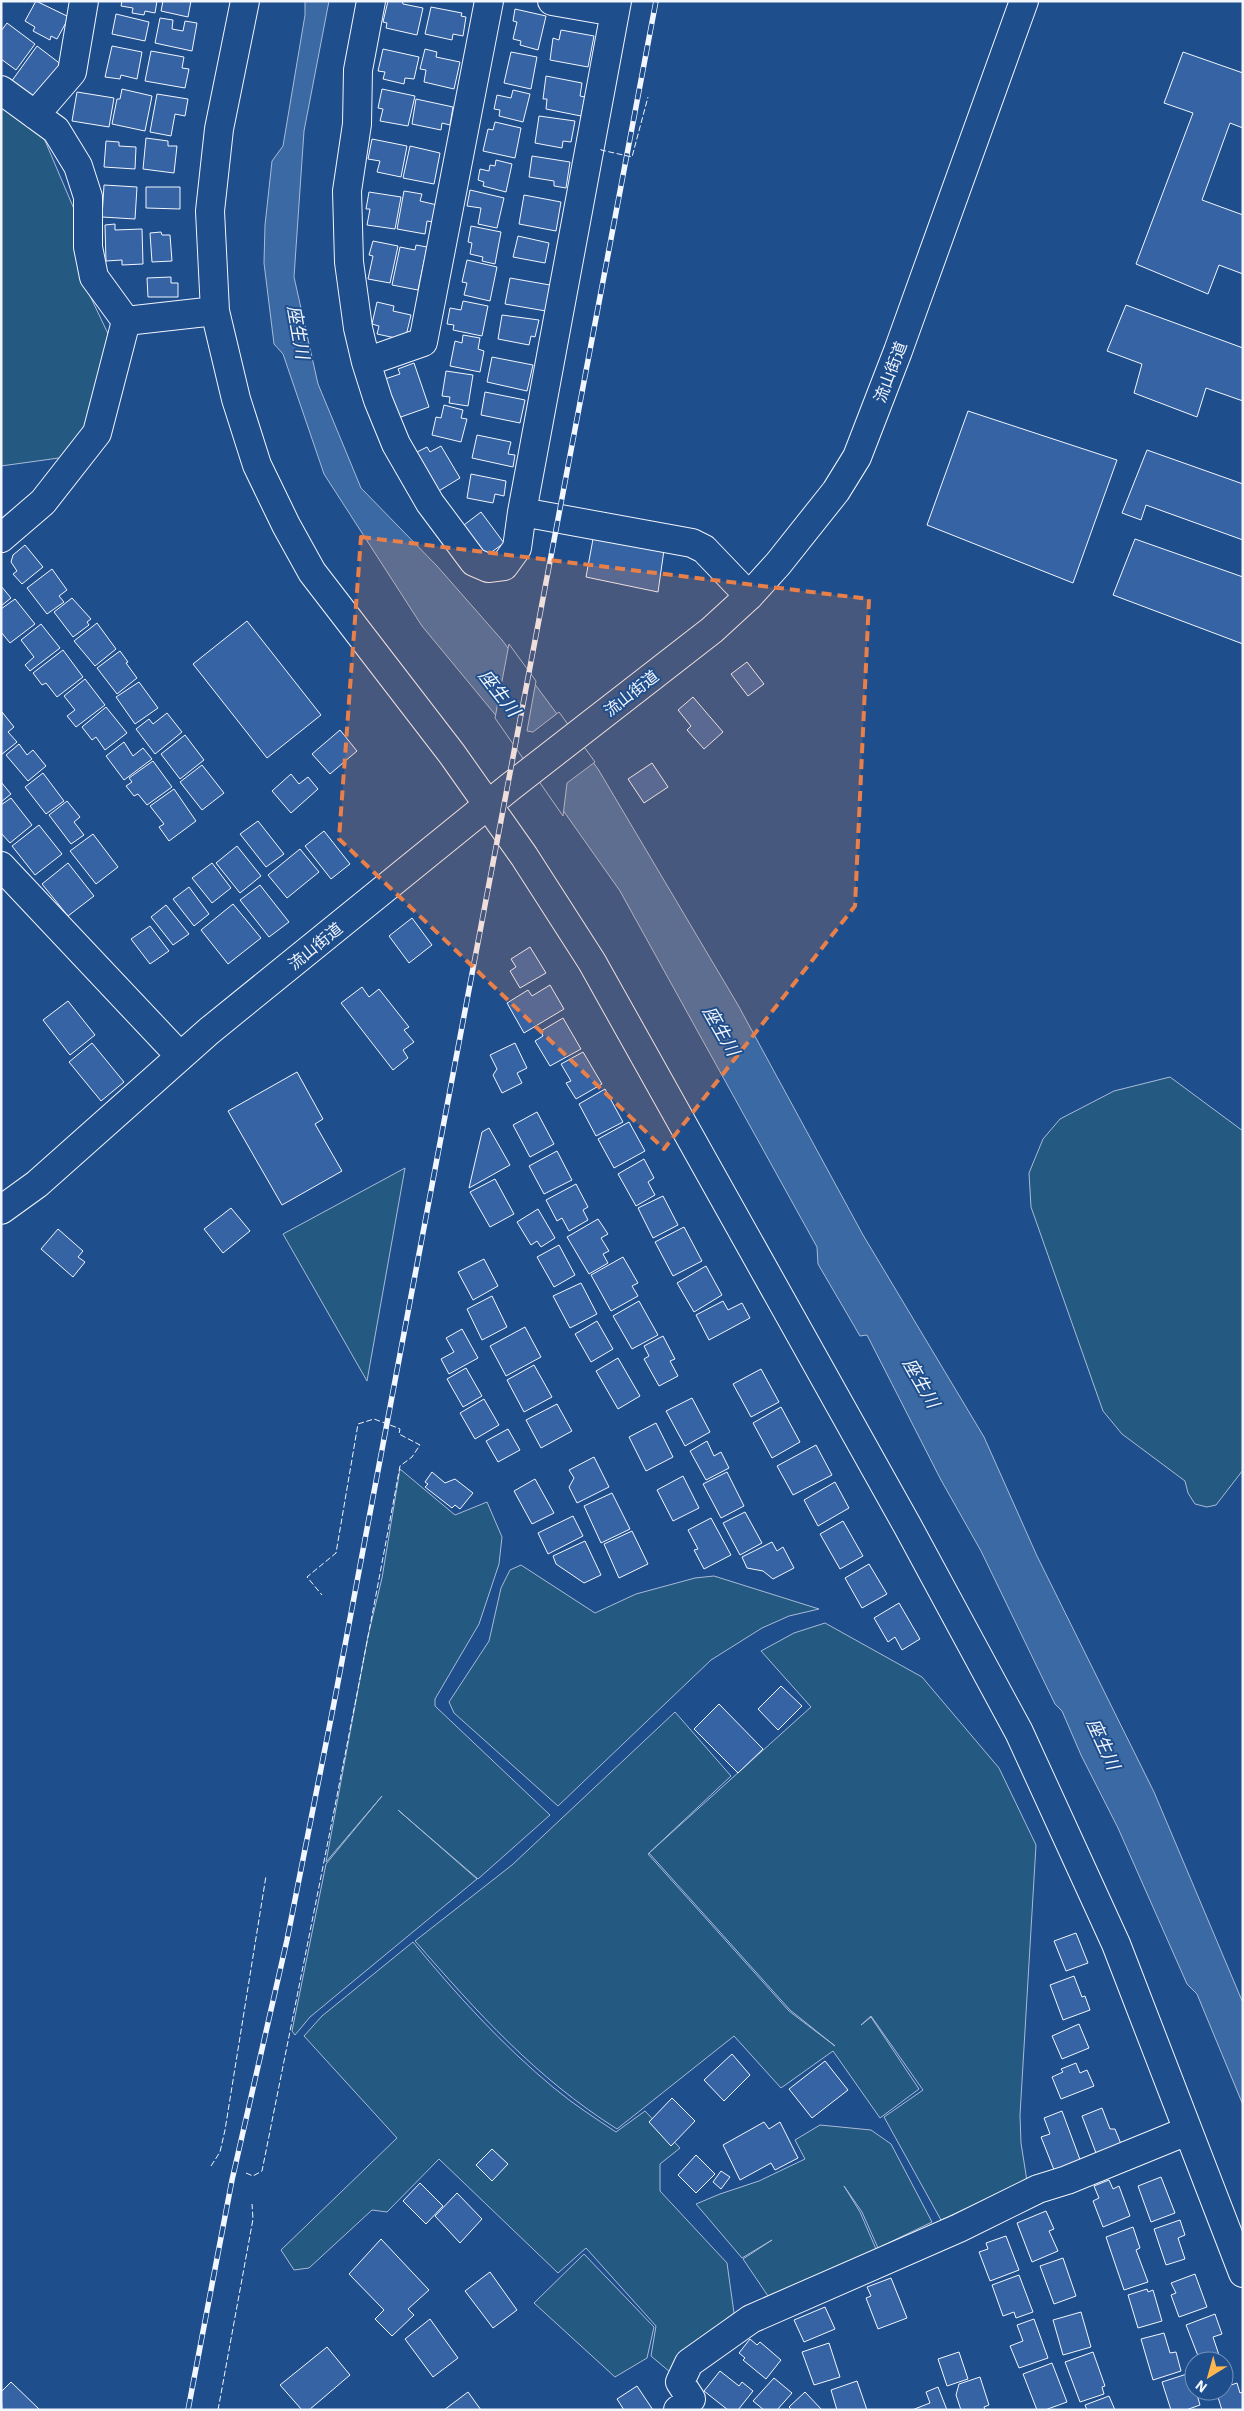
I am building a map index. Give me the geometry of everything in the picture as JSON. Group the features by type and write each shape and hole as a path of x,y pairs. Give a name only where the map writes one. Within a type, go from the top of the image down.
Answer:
{"street":[{"path":"35,115 72,72 84,1"},
{"path":"245,1 219,129 210,211 215,311 236,399 257,465 312,572 488,805 524,856 592,962 907,1525 1019,1732 1116,1944 1243,2273"},
{"path":"371,1 358,70 356,124 347,191 349,262 358,328 378,400 396,444 430,503 474,562 488,568 504,566 517,548 522,512 616,7 552,1"},
{"path":"366,362 423,342 489,1"},
{"name":"流山街道","path":"1,1210 37,1184 180,1056 510,787 712,630 749,596 778,564 836,491 857,457 898,351 1024,1"},
{"path":"1,90 56,130 78,166 88,197 88,247 94,277 126,321"},
{"path":"126,321 215,311"},
{"path":"1,538 43,502 97,432 126,321"},
{"path":"522,512 692,542 704,548 749,596"},
{"path":"1,866 180,1056"},
{"path":"678,2410 690,2399 680,2382 689,2363 751,2319 959,2228 1038,2189 1067,2180 1164,2138 1187,2131"}],"highlighted area":[{"path":"361,537 869,599 855,906 664,1149 339,839"}],"shaded area":[{"path":"1,106 43,136 77,216 83,281 111,340 90,418 66,457 1,466"},
{"path":"1170,1077 1243,1131 1243,1470 1216,1505 1207,1507 1195,1504 1188,1493 1185,1481 1122,1434 1103,1411 1031,1207 1029,1173 1043,1139 1060,1119 1114,1091"},
{"path":"405,1168 367,1381 283,1234"},
{"path":"400,1469 455,1515 487,1502 502,1537 499,1564 479,1624 435,1699 435,1706 550,1815 478,1879 398,1810 477,1879 310,2017 295,2035 292,2031 326,1864 382,1796 326,1862 368,1636 382,1578"},
{"path":"521,1565 595,1613 636,1594 695,1578 714,1576 819,1609 789,1616 762,1628 711,1660 558,1806 454,1713 449,1702 489,1641 501,1588 510,1570"},
{"path":"825,1623 922,1677 999,1768 1036,1845 1020,2115 1021,2143 1027,2181 941,2220 884,2117 923,2090 871,2016 861,2025 871,2017 919,2089 880,2118 833,2051 781,2088 734,2036 617,2129 560,2088 534,2066 461,1993 415,1941 512,1865 675,1712 731,1776 651,1852 811,1707 761,1651 794,1633","holes":["649,1853 790,2010 835,2046 789,2011"]},
{"path":"413,1942 462,1999 498,2036 561,2094 616,2132 645,2111 680,2148 660,2164 660,2191 727,2263 734,2313 679,2356 670,2372 651,2356 656,2326 586,2248 558,2273 439,2159 387,2212 372,2210 309,2268 294,2270 281,2250 397,2138 304,2036 322,2016"},
{"path":"820,2125 871,2130 891,2144 932,2222 878,2248 862,2212 844,2186 860,2212 876,2249 770,2299 743,2259 772,2240 742,2258 696,2204 759,2181 805,2159 795,2140"},
{"path":"584,2254 654,2327 647,2358 615,2377 534,2303"}],"water":[{"name":"座生川","path":"305,1 329,1 304,131 294,277 318,384 361,488 437,566 502,640 598,769 738,1005 863,1235 984,1437 1037,1556 1154,1792 1243,2003 1243,2105 1197,1994 1187,1984 1118,1828 1081,1755 1062,1711 1055,1704 981,1551 941,1480 867,1335 860,1336 818,1264 817,1247 620,891 498,718 422,626 324,474 283,354 274,344 264,263 265,225 272,161 283,146 305,15"}],"pier":[{"path":"509,644 536,681 527,731 533,732 559,712 595,762 567,783 563,816 495,718"}],"building":[{"path":"36,1 69,17 57,39 51,36 50,40 33,31 35,27 25,21"},
{"path":"122,1 157,1 155,13 145,11 144,15 132,13 133,8 121,6"},
{"path":"163,1 191,1 188,17 161,11"},
{"path":"388,1 402,1 403,4 423,8 417,35 386,28 387,23 383,22"},
{"path":"431,7 462,13 461,16 466,17 463,36 453,34 452,40 425,34"},
{"path":"515,9 546,16 538,50 520,45 521,41 513,39 517,22 513,21"},
{"path":"116,14 149,22 145,41 112,34"},
{"path":"160,18 173,20 172,29 183,31 185,21 197,23 192,51 155,43"},
{"path":"7,23 35,44 16,70 1,59 1,31"},
{"path":"561,30 594,36 588,67 550,60 553,38 559,40"},
{"path":"37,46 62,65 36,100 11,82"},
{"path":"112,46 142,52 137,79 121,75 120,79 105,77"},
{"path":"383,49 419,57 414,79 405,78 404,84 383,79 385,72 378,71"},
{"path":"425,49 437,52 436,57 460,62 454,89 424,82 426,70 420,69"},
{"path":"151,51 184,57 182,68 189,69 185,88 145,81"},
{"path":"511,52 537,57 531,89 504,83"},
{"path":"1183,52 1243,73 1243,128 1230,123 1202,200 1243,215 1243,274 1219,265 1208,294 1136,264 1193,113 1164,103"},
{"path":"546,76 582,83 580,96 585,97 581,116 546,109 547,99 543,99"},
{"path":"122,89 152,96 145,131 112,124 117,99 120,99"},
{"path":"382,89 415,96 408,126 380,121 383,109 378,108"},
{"path":"513,90 530,94 523,122 499,116 500,110 494,109 497,95 511,98"},
{"path":"77,92 114,98 109,127 72,121"},
{"path":"157,94 188,99 185,116 175,114 171,136 150,132"},
{"path":"416,99 453,107 450,125 442,123 441,130 412,124"},
{"path":"539,116 575,121 571,142 563,141 562,148 535,143"},
{"path":"495,122 521,128 515,158 483,151 488,129 493,130"},
{"path":"146,138 168,141 168,146 177,146 174,173 143,169"},
{"path":"372,139 407,146 401,177 377,172 380,161 368,159"},
{"path":"106,141 119,142 119,146 136,147 135,169 104,167"},
{"path":"410,146 440,153 434,184 403,178"},
{"path":"532,156 570,162 566,188 554,186 554,181 529,177"},
{"path":"496,160 512,164 506,192 483,186 484,182 478,180 480,169 489,171 490,165 495,166"},
{"path":"104,185 137,187 135,219 102,217"},
{"path":"146,187 180,187 180,209 146,208"},
{"path":"470,190 504,198 497,228 478,224 481,208 467,206"},
{"path":"404,191 422,194 420,201 437,205 434,222 427,221 425,234 397,229"},
{"path":"369,192 401,197 395,229 367,225 370,209 366,209"},
{"path":"524,195 561,202 556,231 519,224"},
{"path":"115,224 115,230 142,229 143,264 122,265 122,260 106,261 105,225"},
{"path":"471,226 501,232 495,264 482,261 483,257 470,254 472,243 468,242"},
{"path":"161,232 162,235 170,235 172,261 152,262 150,233"},
{"path":"518,236 549,243 545,263 513,257"},
{"path":"373,241 398,246 390,283 368,279 373,256 369,255"},
{"path":"416,245 427,247 418,290 392,285 400,247 415,250"},
{"path":"467,260 497,267 490,301 464,295 467,283 462,282"},
{"path":"171,277 171,283 178,283 178,297 148,297 147,278"},
{"path":"510,278 550,285 546,311 505,304"},
{"path":"463,301 488,306 482,336 453,330 454,325 447,324 450,308 461,310"},
{"path":"377,302 394,306 393,311 411,315 405,340 377,334 379,326 372,324"},
{"path":"1126,305 1243,348 1243,401 1206,388 1197,417 1134,393 1142,364 1107,351"},
{"path":"502,315 539,320 535,337 531,336 529,345 498,339"},
{"path":"463,335 480,338 478,349 484,351 480,372 450,366 455,341 462,343"},
{"path":"492,357 533,365 527,391 487,382"},
{"path":"414,363 429,407 398,418 385,379 400,374 398,369"},
{"path":"446,371 473,375 468,406 449,403 450,397 442,396"},
{"path":"485,392 525,400 520,423 481,415"},
{"path":"444,405 463,410 461,418 467,419 461,442 432,435 436,417 441,418"},
{"path":"968,411 1117,460 1073,583 927,525"},
{"path":"477,435 511,442 508,454 515,455 513,467 472,458"},
{"path":"441,446 460,478 437,492 415,453 427,447 430,452"},
{"path":"1147,450 1243,484 1243,540 1146,505 1141,520 1122,513"},
{"path":"471,474 506,481 504,496 495,494 493,503 467,498"},
{"path":"481,512 504,543 482,559 462,533 467,529 464,525"},
{"path":"593,539 664,550 658,592 586,577"},
{"path":"1135,539 1243,577 1243,644 1113,595"},
{"path":"25,545 43,567 22,584 13,574 17,571 11,562 13,555"},
{"path":"52,569 67,590 59,596 64,602 47,614 27,588"},
{"path":"1,586 11,598 1,606"},
{"path":"72,598 91,619 87,622 89,625 73,637 54,612"},
{"path":"15,599 35,624 10,643 1,632 1,609"},
{"path":"247,621 321,715 267,758 193,664"},
{"path":"97,623 116,649 95,666 74,641"},
{"path":"41,624 60,648 30,671 25,665 34,657 21,640"},
{"path":"63,650 83,677 57,697 46,683 42,685 33,673"},
{"path":"120,651 137,678 117,694 97,668"},
{"path":"747,662 764,684 748,696 731,674"},
{"path":"85,679 105,705 76,727 67,716 75,710 64,696"},
{"path":"139,682 158,708 135,724 116,697"},
{"path":"693,697 723,732 704,749 687,730 691,726 678,710"},
{"path":"106,707 127,733 105,750 96,737 92,740 82,727"},
{"path":"2,712 14,727 8,732 17,742 1,755"},
{"path":"167,713 182,732 155,754 136,729 149,719 153,724"},
{"path":"340,730 357,751 330,774 312,754"},
{"path":"185,735 204,760 180,779 161,754"},
{"path":"124,742 133,756 143,748 152,759 124,780 106,756"},
{"path":"19,744 27,755 33,750 46,766 28,781 6,755"},
{"path":"153,761 172,787 147,805 138,794 134,796 126,786 132,782 129,778"},
{"path":"652,763 668,787 644,803 628,779"},
{"path":"202,765 224,793 202,810 180,782"},
{"path":"43,773 64,801 46,814 25,787"},
{"path":"291,774 299,784 308,777 318,789 291,813 272,791"},
{"path":"1,782 11,794 1,802"},
{"path":"174,789 196,821 169,841 159,827 164,824 150,806"},
{"path":"11,798 32,825 10,843 1,833 1,805"},
{"path":"67,801 80,817 74,822 84,835 71,844 49,815"},
{"path":"258,821 284,854 266,867 240,834"},
{"path":"39,825 62,854 35,875 12,846"},
{"path":"324,831 350,864 331,879 305,846"},
{"path":"93,834 118,867 96,884 70,851"},
{"path":"237,846 261,876 240,893 216,863"},
{"path":"300,849 319,872 287,898 268,875"},
{"path":"68,863 94,896 68,916 42,884"},
{"path":"212,863 231,888 212,903 192,878"},
{"path":"260,885 289,922 269,937 240,900"},
{"path":"189,887 209,914 194,926 173,899"},
{"path":"233,904 261,938 228,964 201,930"},
{"path":"166,905 189,934 173,945 151,917"},
{"path":"412,918 432,945 409,963 389,936"},
{"path":"150,926 169,951 150,964 131,939"},
{"path":"530,947 546,973 520,988 510,971 516,967 511,959"},
{"path":"550,985 564,1009 524,1033 507,1003 528,990 532,996"},
{"path":"362,987 369,997 379,989 409,1027 404,1030 414,1042 403,1050 408,1058 393,1070 341,1003"},
{"path":"68,1001 95,1035 70,1055 43,1020"},
{"path":"563,1018 581,1049 550,1066 535,1041 543,1036 541,1031"},
{"path":"92,1043 124,1082 101,1101 69,1062"},
{"path":"515,1043 527,1068 517,1073 522,1083 502,1093 493,1075 497,1069 490,1055"},
{"path":"583,1052 602,1084 576,1099 566,1083 571,1081 561,1064"},
{"path":"297,1072 323,1119 315,1124 342,1171 282,1205 228,1111"},
{"path":"605,1089 623,1122 596,1136 579,1104"},
{"path":"537,1112 554,1144 530,1157 513,1125"},
{"path":"629,1122 645,1151 614,1168 598,1139"},
{"path":"489,1128 510,1165 469,1188 482,1132"},
{"path":"557,1151 572,1180 544,1194 529,1166"},
{"path":"644,1159 654,1178 648,1182 655,1195 636,1206 618,1174"},
{"path":"495,1179 514,1214 490,1227 470,1192"},
{"path":"576,1184 588,1207 583,1210 588,1220 569,1231 562,1218 557,1221 546,1200"},
{"path":"663,1196 678,1225 653,1238 638,1208"},
{"path":"231,1208 250,1231 223,1253 204,1229"},
{"path":"538,1209 555,1238 541,1247 537,1241 531,1245 517,1222"},
{"path":"598,1219 608,1234 601,1238 609,1251 603,1254 608,1263 589,1274 567,1237"},
{"path":"684,1227 702,1261 673,1276 655,1242"},
{"path":"58,1229 83,1251 78,1257 85,1262 73,1277 41,1249"},
{"path":"559,1245 575,1275 554,1287 537,1257"},
{"path":"623,1257 638,1283 632,1286 638,1296 611,1311 591,1275"},
{"path":"484,1259 498,1286 473,1300 458,1272"},
{"path":"706,1266 722,1295 694,1312 677,1283"},
{"path":"581,1283 597,1314 570,1328 553,1296"},
{"path":"492,1296 507,1327 482,1340 467,1309"},
{"path":"639,1301 658,1335 632,1349 613,1316"},
{"path":"723,1301 728,1310 742,1303 750,1318 709,1340 696,1315"},
{"path":"597,1321 613,1349 591,1362 575,1334"},
{"path":"525,1327 541,1357 506,1376 490,1346"},
{"path":"462,1329 478,1358 449,1374 441,1359 454,1352 446,1338"},
{"path":"663,1336 675,1359 670,1361 678,1376 659,1386 644,1359 649,1356 644,1346"},
{"path":"618,1358 640,1396 618,1409 596,1371"},
{"path":"534,1365 552,1397 524,1412 507,1380"},
{"path":"466,1368 482,1396 463,1407 447,1379"},
{"path":"761,1369 779,1402 751,1417 733,1384"},
{"path":"692,1398 710,1432 685,1446 666,1411"},
{"path":"484,1399 499,1425 475,1439 460,1413"},
{"path":"557,1404 572,1431 541,1448 526,1420"},
{"path":"781,1407 800,1442 772,1458 753,1423"},
{"path":"656,1423 673,1457 646,1471 629,1437"},
{"path":"508,1429 520,1450 498,1462 486,1441"},
{"path":"707,1441 714,1456 721,1452 729,1468 706,1480 690,1451"},
{"path":"816,1445 832,1475 793,1495 777,1466"},
{"path":"594,1457 609,1487 577,1503 569,1487 574,1478 569,1470"},
{"path":"432,1472 445,1483 455,1479 473,1493 460,1509 455,1505 452,1508 425,1487 428,1484 425,1482"},
{"path":"727,1472 744,1506 721,1518 703,1484"},
{"path":"683,1476 699,1508 673,1521 657,1490"},
{"path":"535,1479 554,1513 532,1524 514,1491"},
{"path":"835,1482 849,1508 818,1526 804,1500"},
{"path":"612,1493 630,1529 601,1543 584,1506"},
{"path":"745,1512 762,1543 740,1555 723,1523"},
{"path":"573,1516 583,1536 548,1554 538,1533"},
{"path":"711,1518 731,1555 704,1569 694,1550 698,1549 688,1530"},
{"path":"843,1521 863,1556 840,1569 820,1534"},
{"path":"632,1531 648,1564 619,1578 604,1544"},
{"path":"585,1541 601,1575 584,1583 556,1564 553,1556"},
{"path":"772,1542 777,1551 783,1547 794,1568 773,1579 763,1571 747,1568 742,1557"},
{"path":"869,1564 887,1594 862,1608 845,1578"},
{"path":"899,1603 920,1639 902,1650 895,1637 888,1642 874,1618"},
{"path":"781,1686 802,1706 778,1730 758,1709"},
{"path":"719,1704 763,1749 738,1773 694,1729"},
{"path":"1076,1933 1088,1963 1066,1971 1054,1941"},
{"path":"1074,1976 1082,1997 1085,1996 1090,2010 1063,2020 1050,1985"},
{"path":"1079,2024 1089,2048 1062,2059 1052,2036"},
{"path":"732,2054 750,2075 724,2101 704,2080"},
{"path":"825,2061 848,2090 812,2118 789,2089"},
{"path":"1076,2063 1080,2073 1087,2070 1094,2086 1061,2099 1052,2077 1063,2072 1061,2069"},
{"path":"672,2098 695,2121 671,2146 649,2122"},
{"path":"1102,2108 1110,2129 1115,2129 1121,2144 1096,2153 1082,2116"},
{"path":"1062,2111 1082,2165 1056,2175 1041,2137 1050,2134 1044,2118"},
{"path":"764,2122 769,2129 780,2122 798,2158 775,2170 771,2163 740,2180 723,2145"},
{"path":"492,2149 508,2164 492,2181 476,2165"},
{"path":"696,2155 715,2174 696,2193 678,2175"},
{"path":"721,2171 730,2177 721,2189 713,2182"},
{"path":"1161,2177 1175,2213 1151,2222 1138,2186"},
{"path":"1109,2180 1113,2189 1119,2186 1130,2216 1103,2227 1093,2201 1099,2198 1094,2186"},
{"path":"420,2183 443,2206 426,2224 403,2201"},
{"path":"457,2193 482,2219 460,2243 435,2216"},
{"path":"1046,2211 1054,2229 1049,2231 1058,2251 1032,2262 1017,2223"},
{"path":"1180,2220 1185,2235 1178,2238 1185,2259 1166,2265 1154,2229"},
{"path":"1133,2227 1140,2248 1136,2250 1148,2282 1124,2290 1106,2237"},
{"path":"1006,2236 1019,2270 990,2281 979,2252 988,2249 986,2243"},
{"path":"381,2239 429,2290 408,2309 414,2315 392,2336 375,2319 384,2310 349,2274"},
{"path":"1063,2258 1076,2296 1054,2304 1040,2266"},
{"path":"490,2272 517,2310 493,2328 465,2291"},
{"path":"1195,2274 1207,2307 1179,2317 1171,2295 1176,2293 1171,2283"},
{"path":"1019,2275 1033,2312 1016,2318 1014,2312 1003,2316 992,2285"},
{"path":"891,2278 907,2318 878,2329 866,2298 871,2296 867,2287"},
{"path":"1147,2289 1148,2292 1153,2290 1162,2321 1138,2328 1128,2295"},
{"path":"825,2307 835,2329 804,2342 794,2320"},
{"path":"1081,2312 1091,2347 1063,2355 1053,2320"},
{"path":"1215,2314 1222,2334 1213,2337 1218,2351 1196,2351 1186,2325"},
{"path":"430,2319 458,2358 433,2377 405,2339"},
{"path":"1034,2319 1048,2358 1019,2368 1010,2346 1023,2341 1017,2325"},
{"path":"1164,2333 1170,2353 1176,2352 1181,2371 1153,2380 1141,2339"},
{"path":"750,2339 757,2345 760,2342 781,2360 766,2379 743,2360 745,2358 739,2353"},
{"path":"829,2343 840,2377 814,2385 802,2352"},
{"path":"327,2347 350,2375 309,2410 302,2410 280,2385"},
{"path":"959,2352 968,2379 947,2386 938,2359"},
{"path":"1093,2352 1105,2386 1102,2387 1104,2394 1080,2402 1065,2362"},
{"path":"1052,2363 1067,2402 1045,2410 1037,2410 1023,2374"},
{"path":"720,2371 739,2386 742,2382 753,2391 738,2410 728,2410 704,2391"},
{"path":"1184,2375 1184,2401 1199,2401 1200,2405 1186,2410 1171,2410 1162,2382"},
{"path":"980,2377 989,2405 984,2407 985,2410 961,2410 956,2395 959,2384"},
{"path":"774,2378 792,2393 777,2410 764,2410 753,2401"},
{"path":"857,2381 867,2410 837,2410 831,2390"},
{"path":"11,2382 40,2410 2,2410 1,2392"},
{"path":"1237,2383 1240,2393 1243,2392 1243,2410 1222,2410 1219,2401 1234,2401 1234,2384"},
{"path":"637,2386 653,2410 624,2410 617,2399"},
{"path":"938,2387 947,2410 912,2410 930,2403 926,2392"},
{"path":"468,2392 481,2410 444,2410"},
{"path":"805,2392 822,2410 792,2410 789,2407"},
{"path":"1109,2396 1115,2410 1087,2410 1085,2405"}],"railway":[{"path":"188,2410 232,2180 287,1940 335,1698 656,1"}],"fence":[{"path":"601,149 632,157 648,97"},
{"path":"246,2173 253,2176 262,2171 350,1730 400,1466 412,1457 420,1445 399,1434 400,1429 374,1419 358,1424 336,1553 307,1577 322,1595"},
{"path":"211,2166 220,2152 225,2130 266,1876"},
{"path":"218,2410 253,2219 252,2204"}]}
